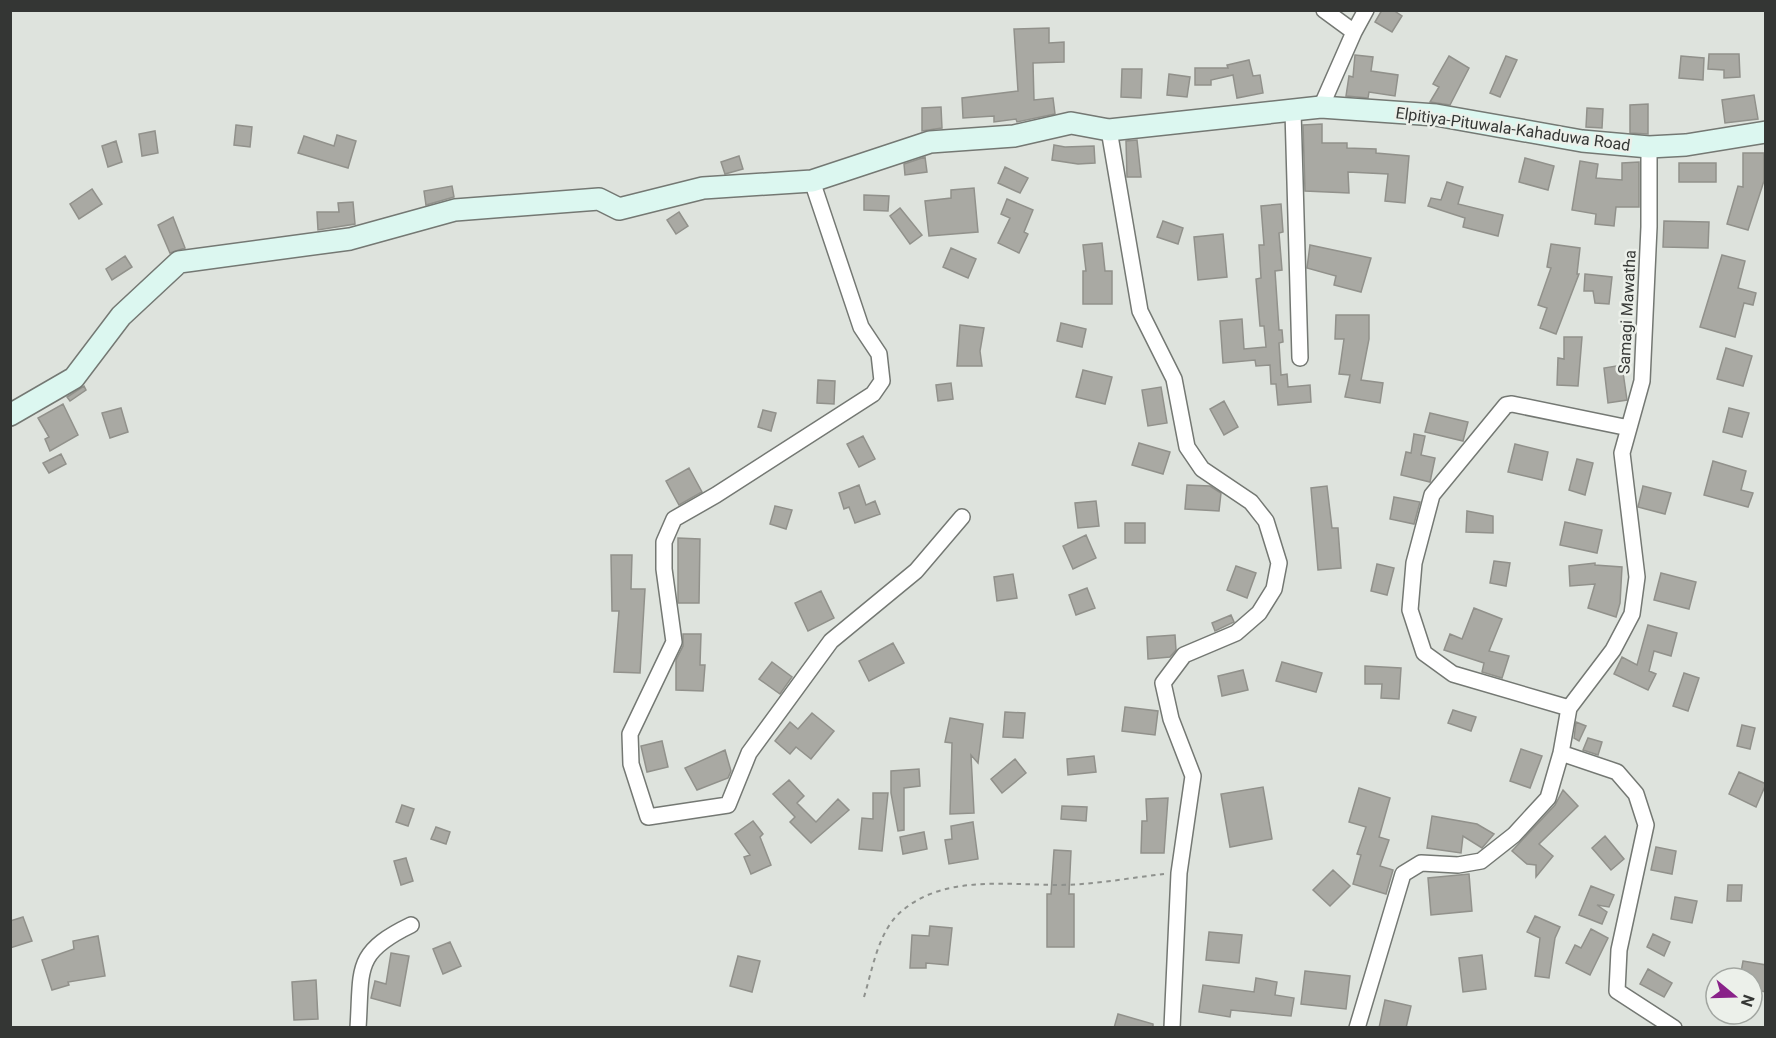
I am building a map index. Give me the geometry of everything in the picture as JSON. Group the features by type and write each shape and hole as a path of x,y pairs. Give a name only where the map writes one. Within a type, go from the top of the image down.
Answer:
{"street":[{"path":"1324,10 1354,32"},
{"path":"1321,107 1366,10"},
{"name":"Elpitiya-Pituwala-Kahaduwa Road","path":"10,415 74,378 121,316 178,262 350,239 455,210 599,199 620,209 703,188 812,181 930,142 1014,136 1071,123 1109,130 1321,107 1436,115 1582,141 1649,147 1686,145 1766,132"},
{"path":"1293,111 1300,358"},
{"path":"1109,130 1140,311 1174,379 1187,447 1202,469 1251,502 1266,521 1279,562 1274,590 1259,613 1236,633 1184,655 1163,683 1171,719 1192,776 1179,873 1172,1028"},
{"name":"Samagi Mawatha","path":"1569,708 1613,650 1632,614 1637,578 1623,453 1642,381 1649,228 1649,147"},
{"path":"812,181 861,327 879,354 882,381 873,394 717,495 674,519 664,542 664,569 674,642 630,734 631,764 648,817 728,805 749,753 831,641 916,571 962,517"},
{"path":"1357,1028 1403,874 1421,863 1458,866 1481,861 1514,835 1548,798 1561,753 1569,708 1453,674 1424,653 1410,610 1414,563 1432,495 1506,405 1512,404 1629,428"},
{"path":"1561,753 1617,772 1636,794 1646,825 1619,950 1617,991 1674,1028"},
{"path":"358,1028 362,963 384,938 411,925"}],"path":[{"path":"864,997 885,931 902,910 928,893 978,885 1081,884 1179,873"}],"building":[{"path":"1382,10 1393,10 1402,16 1392,32 1375,22"},
{"path":"1049,28 1049,43 1064,42 1064,62 1033,63 1034,100 1053,98 1055,114 1017,122 1016,119 994,122 994,116 963,118 962,98 1018,91 1014,29"},
{"path":"1709,54 1739,54 1740,77 1724,78 1724,70 1708,69"},
{"path":"1355,55 1373,57 1371,71 1398,75 1395,96 1369,92 1368,98 1346,96 1349,76 1353,77"},
{"path":"1449,56 1469,68 1450,105 1430,102 1439,87 1433,84"},
{"path":"1506,56 1517,60 1500,97 1490,93"},
{"path":"1681,56 1704,58 1703,80 1679,78"},
{"path":"1249,60 1253,76 1260,75 1263,93 1237,98 1233,75 1211,80 1211,85 1195,85 1195,68 1228,68 1227,65"},
{"path":"1122,69 1142,69 1141,98 1121,97"},
{"path":"1169,74 1190,77 1187,97 1167,95"},
{"path":"1754,95 1758,119 1725,123 1722,100"},
{"path":"1648,104 1648,134 1630,133 1630,105"},
{"path":"941,107 942,128 922,131 922,108"},
{"path":"1587,108 1603,109 1602,128 1586,127"},
{"path":"1322,124 1322,143 1347,143 1347,148 1376,149 1376,153 1409,156 1405,203 1385,201 1388,174 1348,172 1349,193 1305,191 1303,125"},
{"path":"236,125 252,127 250,147 234,145"},
{"path":"155,131 158,153 142,156 139,134"},
{"path":"337,135 356,141 348,168 298,153 304,136 334,146"},
{"path":"1137,140 1141,177 1127,177 1126,141"},
{"path":"116,141 122,162 108,167 102,146"},
{"path":"1054,145 1094,146 1095,163 1078,164 1052,160"},
{"path":"1743,153 1764,153 1764,181 1748,230 1727,224 1738,186 1743,187"},
{"path":"739,156 743,169 725,174 721,162"},
{"path":"925,157 927,172 905,175 904,164"},
{"path":"1525,158 1554,166 1548,190 1519,182"},
{"path":"1580,161 1598,164 1596,178 1622,180 1622,163 1639,162 1639,207 1616,207 1614,226 1595,224 1596,214 1572,210"},
{"path":"1679,163 1716,163 1716,182 1679,182"},
{"path":"1005,167 1028,178 1020,193 998,183"},
{"path":"1447,182 1463,187 1458,204 1503,215 1498,236 1463,227 1465,218 1428,206 1431,198 1441,200"},
{"path":"452,186 454,197 426,205 424,191"},
{"path":"974,188 978,232 929,236 925,201 951,198 951,190"},
{"path":"92,189 102,204 79,219 70,204"},
{"path":"864,195 889,196 888,211 864,210"},
{"path":"1007,199 1033,210 1024,232 1028,234 1019,253 998,243 1010,218 1001,214"},
{"path":"353,202 355,224 318,230 317,212 339,212 338,203"},
{"path":"1281,204 1283,232 1279,233 1282,270 1275,271 1279,330 1282,330 1283,342 1279,343 1281,375 1287,374 1288,387 1310,385 1311,402 1278,405 1276,384 1271,384 1270,365 1256,366 1255,360 1223,363 1220,321 1242,319 1244,349 1266,347 1264,326 1260,326 1256,279 1261,278 1259,245 1264,245 1261,206"},
{"path":"900,208 922,235 910,244 890,216"},
{"path":"679,212 688,226 676,234 667,220"},
{"path":"173,217 185,248 170,253 158,225"},
{"path":"1163,221 1183,228 1178,244 1157,237"},
{"path":"1664,221 1709,222 1708,248 1663,247"},
{"path":"1223,234 1227,277 1198,280 1194,237"},
{"path":"1102,243 1105,271 1112,271 1112,304 1083,304 1083,271 1086,271 1083,245"},
{"path":"1551,244 1580,248 1577,274 1579,274 1556,334 1540,328 1547,308 1538,305 1551,268 1547,267"},
{"path":"1310,245 1371,258 1361,292 1334,285 1336,276 1307,268"},
{"path":"951,248 976,259 968,278 943,267"},
{"path":"1722,255 1745,261 1738,288 1756,293 1753,305 1744,303 1735,337 1700,327"},
{"path":"125,256 132,267 112,280 106,269"},
{"path":"1585,274 1612,277 1609,304 1595,303 1593,291 1584,291"},
{"path":"1336,315 1369,315 1369,339 1361,380 1383,383 1380,403 1345,397 1350,375 1339,374 1344,339 1335,339"},
{"path":"1061,323 1086,329 1082,347 1057,341"},
{"path":"960,325 984,328 980,351 982,366 957,366"},
{"path":"1564,337 1582,337 1578,386 1557,385 1558,358 1564,359"},
{"path":"1726,348 1752,356 1743,386 1717,379"},
{"path":"1622,365 1627,400 1608,403 1604,368"},
{"path":"1083,370 1112,377 1105,404 1076,397"},
{"path":"818,380 835,381 834,404 817,403"},
{"path":"951,383 953,399 938,401 936,385"},
{"path":"84,386 86,390 70,401 67,397"},
{"path":"1161,387 1167,423 1148,426 1142,390"},
{"path":"1224,401 1238,427 1224,435 1210,409"},
{"path":"63,404 78,435 50,451 45,439 49,437 38,418"},
{"path":"121,408 128,432 110,438 102,413"},
{"path":"1729,408 1749,413 1742,437 1723,432"},
{"path":"763,410 776,413 771,431 758,427"},
{"path":"1430,413 1468,422 1463,441 1425,432"},
{"path":"1414,434 1425,436 1421,455 1435,458 1430,482 1401,475 1406,452 1411,453"},
{"path":"863,436 875,459 859,467 847,444"},
{"path":"1139,443 1170,452 1163,474 1132,465"},
{"path":"1515,444 1548,452 1542,480 1508,472"},
{"path":"61,454 66,464 49,473 43,463"},
{"path":"1577,459 1593,463 1585,495 1569,490"},
{"path":"1713,461 1746,471 1741,490 1753,493 1748,507 1704,495"},
{"path":"689,468 702,492 679,505 666,481"},
{"path":"859,485 866,505 875,501 880,514 855,523 849,507 844,509 839,493"},
{"path":"1187,485 1210,486 1221,493 1219,511 1185,509"},
{"path":"1327,486 1332,528 1338,528 1341,568 1318,570 1311,488"},
{"path":"1643,486 1671,493 1665,514 1638,507"},
{"path":"1394,497 1420,502 1414,524 1390,519"},
{"path":"1096,501 1099,526 1078,528 1075,503"},
{"path":"775,506 792,510 786,529 770,524"},
{"path":"1467,511 1493,516 1493,533 1466,532"},
{"path":"1565,522 1602,530 1597,553 1560,545"},
{"path":"1125,523 1145,523 1145,543 1125,543"},
{"path":"1086,535 1096,558 1073,569 1063,546"},
{"path":"678,538 700,539 699,603 678,603"},
{"path":"611,555 632,555 631,589 645,589 640,673 614,672 619,611 612,611"},
{"path":"1494,561 1510,563 1506,586 1490,583"},
{"path":"1595,563 1595,565 1622,567 1620,603 1616,617 1588,608 1595,584 1570,586 1569,566"},
{"path":"1377,564 1394,568 1387,595 1371,591"},
{"path":"1236,566 1256,573 1247,598 1227,590"},
{"path":"1661,573 1696,582 1689,609 1654,600"},
{"path":"1013,574 1017,598 997,601 994,577"},
{"path":"1087,588 1095,608 1076,615 1069,595"},
{"path":"821,591 834,618 808,631 795,603"},
{"path":"1474,608 1502,619 1489,651 1509,656 1502,678 1482,672 1484,663 1444,650 1450,634 1462,639"},
{"path":"1231,615 1234,622 1215,631 1212,623"},
{"path":"1648,625 1677,633 1671,656 1654,651 1649,671 1656,674 1648,690 1614,674 1622,657 1637,665"},
{"path":"683,634 701,634 700,665 705,665 703,691 676,690 676,660 683,646"},
{"path":"1175,635 1176,650 1170,657 1148,659 1147,637"},
{"path":"893,643 904,663 869,681 859,661"},
{"path":"772,662 792,677 780,694 759,679"},
{"path":"1282,662 1322,673 1316,692 1276,681"},
{"path":"1365,666 1401,668 1399,699 1381,698 1382,684 1365,684"},
{"path":"1243,670 1248,690 1222,696 1218,676"},
{"path":"1684,673 1699,678 1688,711 1673,706"},
{"path":"1125,707 1158,711 1155,735 1122,731"},
{"path":"1453,710 1476,717 1471,731 1448,723"},
{"path":"1005,712 1025,713 1023,738 1003,737"},
{"path":"812,713 834,731 811,759 796,747 790,754 775,741 790,722 798,729"},
{"path":"950,718 983,724 978,763 971,755 974,813 950,814 952,743 945,742"},
{"path":"1576,722 1586,726 1579,741 1574,738"},
{"path":"1742,725 1755,728 1750,749 1737,746"},
{"path":"1588,738 1602,742 1598,755 1583,750"},
{"path":"662,741 668,767 647,772 641,746"},
{"path":"1521,749 1542,756 1530,788 1510,781"},
{"path":"725,750 731,771 728,778 697,790 685,768"},
{"path":"1094,756 1096,772 1068,775 1067,759"},
{"path":"1015,759 1026,773 1002,793 991,779"},
{"path":"919,769 920,786 904,788 904,830 898,831 891,793 891,771"},
{"path":"1739,772 1766,784 1756,807 1729,794"},
{"path":"789,780 804,796 797,803 816,822 838,799 849,810 811,843 790,822 795,817 773,794"},
{"path":"1263,787 1272,839 1230,847 1221,794"},
{"path":"1359,788 1390,798 1379,837 1389,840 1380,866 1393,870 1386,894 1353,884 1361,855 1357,854 1366,827 1349,822"},
{"path":"1563,790 1578,806 1539,844 1553,856 1536,877 1536,865 1527,864 1512,851 1555,805"},
{"path":"873,793 888,793 882,851 859,849 862,818 873,819"},
{"path":"1168,798 1164,853 1141,853 1142,821 1147,821 1146,799"},
{"path":"402,805 414,809 408,826 396,822"},
{"path":"1062,806 1087,807 1086,821 1061,819"},
{"path":"1432,816 1477,824 1494,834 1482,848 1463,836 1461,853 1427,848"},
{"path":"753,821 763,834 760,837 771,865 751,874 744,857 750,855 735,834"},
{"path":"973,822 978,859 949,864 945,840 952,839 951,826"},
{"path":"436,827 450,832 446,844 431,839"},
{"path":"924,832 927,849 903,854 900,837"},
{"path":"1605,836 1624,859 1611,870 1592,848"},
{"path":"1656,847 1676,851 1672,874 1651,870"},
{"path":"1054,850 1071,851 1069,894 1074,894 1074,947 1047,947 1047,894 1051,894"},
{"path":"406,858 413,881 401,885 394,861"},
{"path":"1333,870 1350,886 1330,906 1313,890"},
{"path":"1469,874 1472,911 1431,915 1428,878"},
{"path":"1728,885 1742,885 1741,901 1727,901"},
{"path":"1591,886 1614,895 1609,907 1597,905 1607,912 1602,924 1579,915"},
{"path":"1675,897 1697,901 1692,923 1671,919"},
{"path":"1535,916 1560,927 1555,938 1549,978 1535,976 1540,938 1527,932"},
{"path":"23,917 32,941 10,948 10,921"},
{"path":"930,926 952,928 948,965 926,963 926,968 910,968 912,935 929,936"},
{"path":"1591,929 1608,938 1590,975 1566,963 1575,945 1581,948"},
{"path":"1209,932 1242,935 1239,963 1206,960"},
{"path":"1653,934 1670,942 1664,956 1647,947"},
{"path":"98,936 105,976 68,982 69,985 52,990 42,960 74,949 73,941"},
{"path":"450,942 461,966 443,974 433,949"},
{"path":"391,953 409,956 400,1006 371,998 375,981 386,984"},
{"path":"1482,955 1486,989 1463,992 1459,958"},
{"path":"738,956 760,961 752,992 730,986"},
{"path":"1743,961 1766,965 1766,992 1764,992 1764,966 1742,966"},
{"path":"1648,969 1672,983 1664,997 1640,984"},
{"path":"1305,971 1350,976 1346,1009 1301,1004"},
{"path":"1256,978 1277,982 1275,995 1294,998 1291,1016 1231,1010 1230,1017 1199,1012 1203,985 1254,992"},
{"path":"316,980 318,1019 294,1020 292,982"},
{"path":"1385,1000 1411,1006 1406,1028 1379,1028"},
{"path":"1118,1014 1153,1024 1153,1028 1114,1028"}]}
